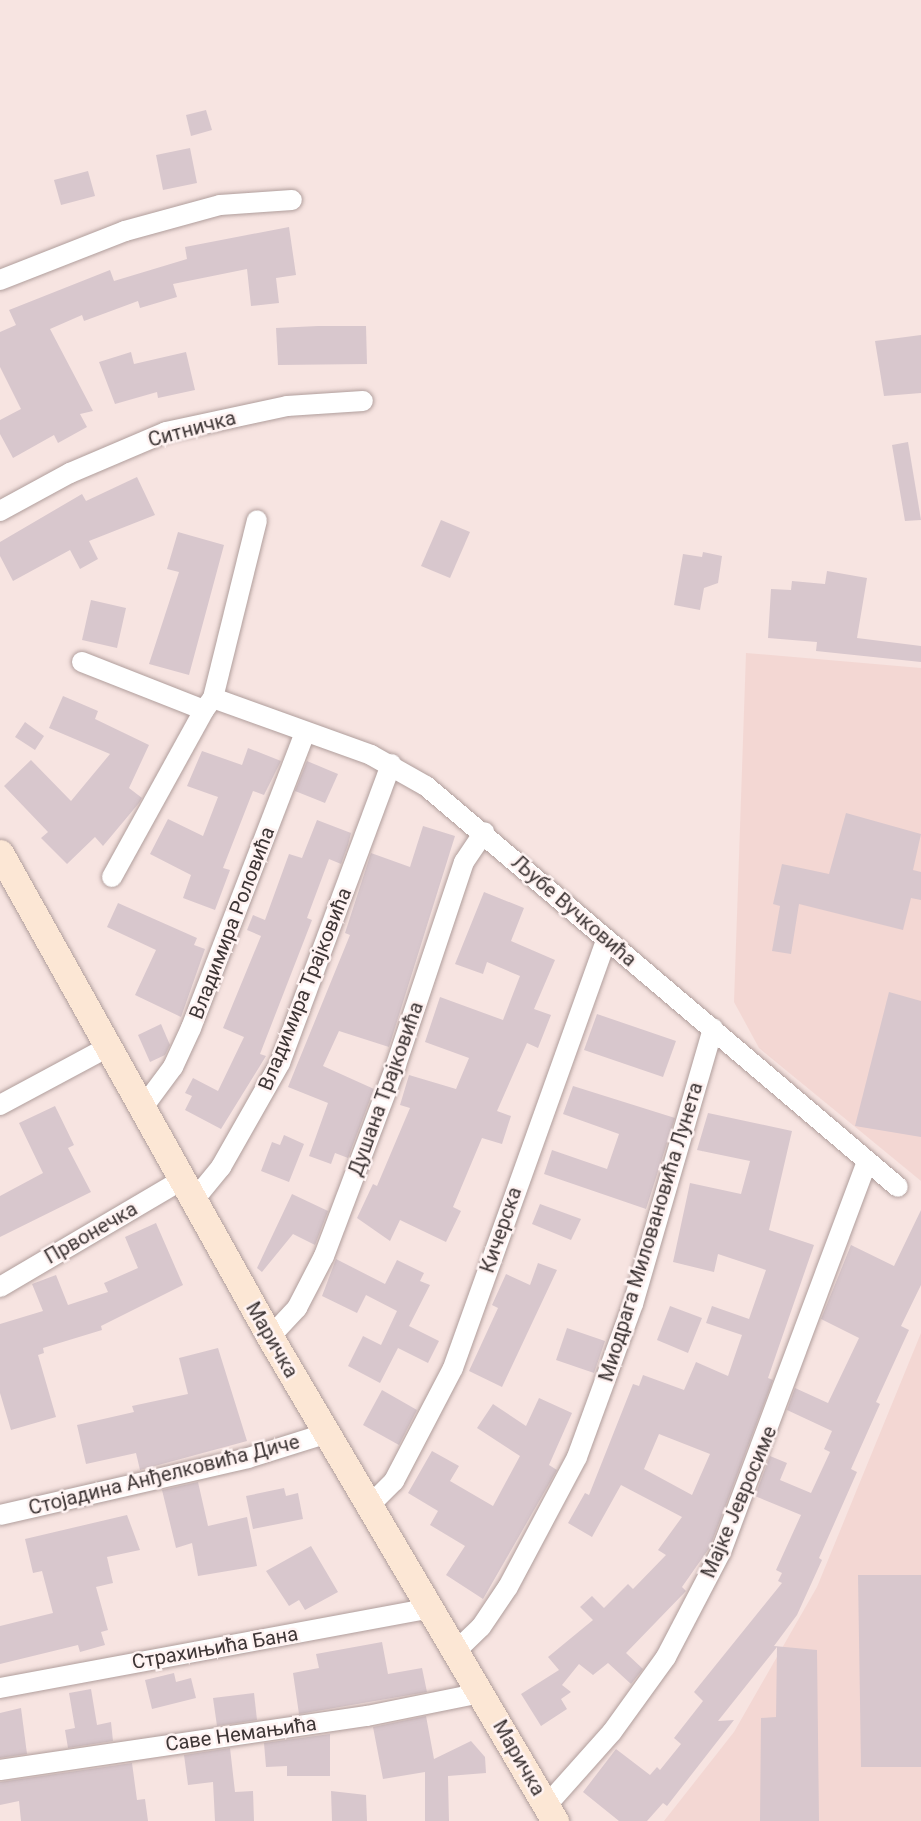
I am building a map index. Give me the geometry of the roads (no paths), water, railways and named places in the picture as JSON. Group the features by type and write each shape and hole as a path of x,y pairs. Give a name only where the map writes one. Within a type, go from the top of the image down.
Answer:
{"street":[{"path":"0,280 125,231 220,205 292,200"},
{"name":"Ситничка","path":"0,511 70,473 166,432 287,406 363,401"},
{"path":"112,877 208,704 257,520"},
{"name":"Љубе Вучковића","path":"82,662 208,704 305,732 391,764 484,832 606,941 713,1028 866,1164 898,1187"},
{"name":"Владимира Роловића","path":"144,1106 173,1067 191,1028 305,732"},
{"name":"Владимира Трајковића","path":"188,1190 221,1167 280,1063 391,764"},
{"name":"Душана Трајковића","path":"270,1337 297,1308 324,1256 396,1065 464,862 484,832"},
{"name":"Маричка","path":"0,853 144,1106 270,1337 457,1650 551,1813"},
{"name":"Кичерска","path":"370,1505 394,1481 453,1368 606,941"},
{"name":"Миодрага Миловановића Лунета","path":"457,1650 481,1627 508,1587 577,1457 633,1304 713,1028"},
{"path":"0,1105 110,1046"},
{"name":"Мајке Јевросиме","path":"551,1813 666,1657 721,1552 866,1164"},
{"name":"Првонечка","path":"0,1287 188,1190"},
{"name":"Стојадина Анђелковића Диче","path":"0,1515 237,1460 327,1433"},
{"name":"Страхињића Бана","path":"0,1688 431,1608"},
{"name":"Саве Немањића","path":"0,1770 368,1716 481,1693"}]}
